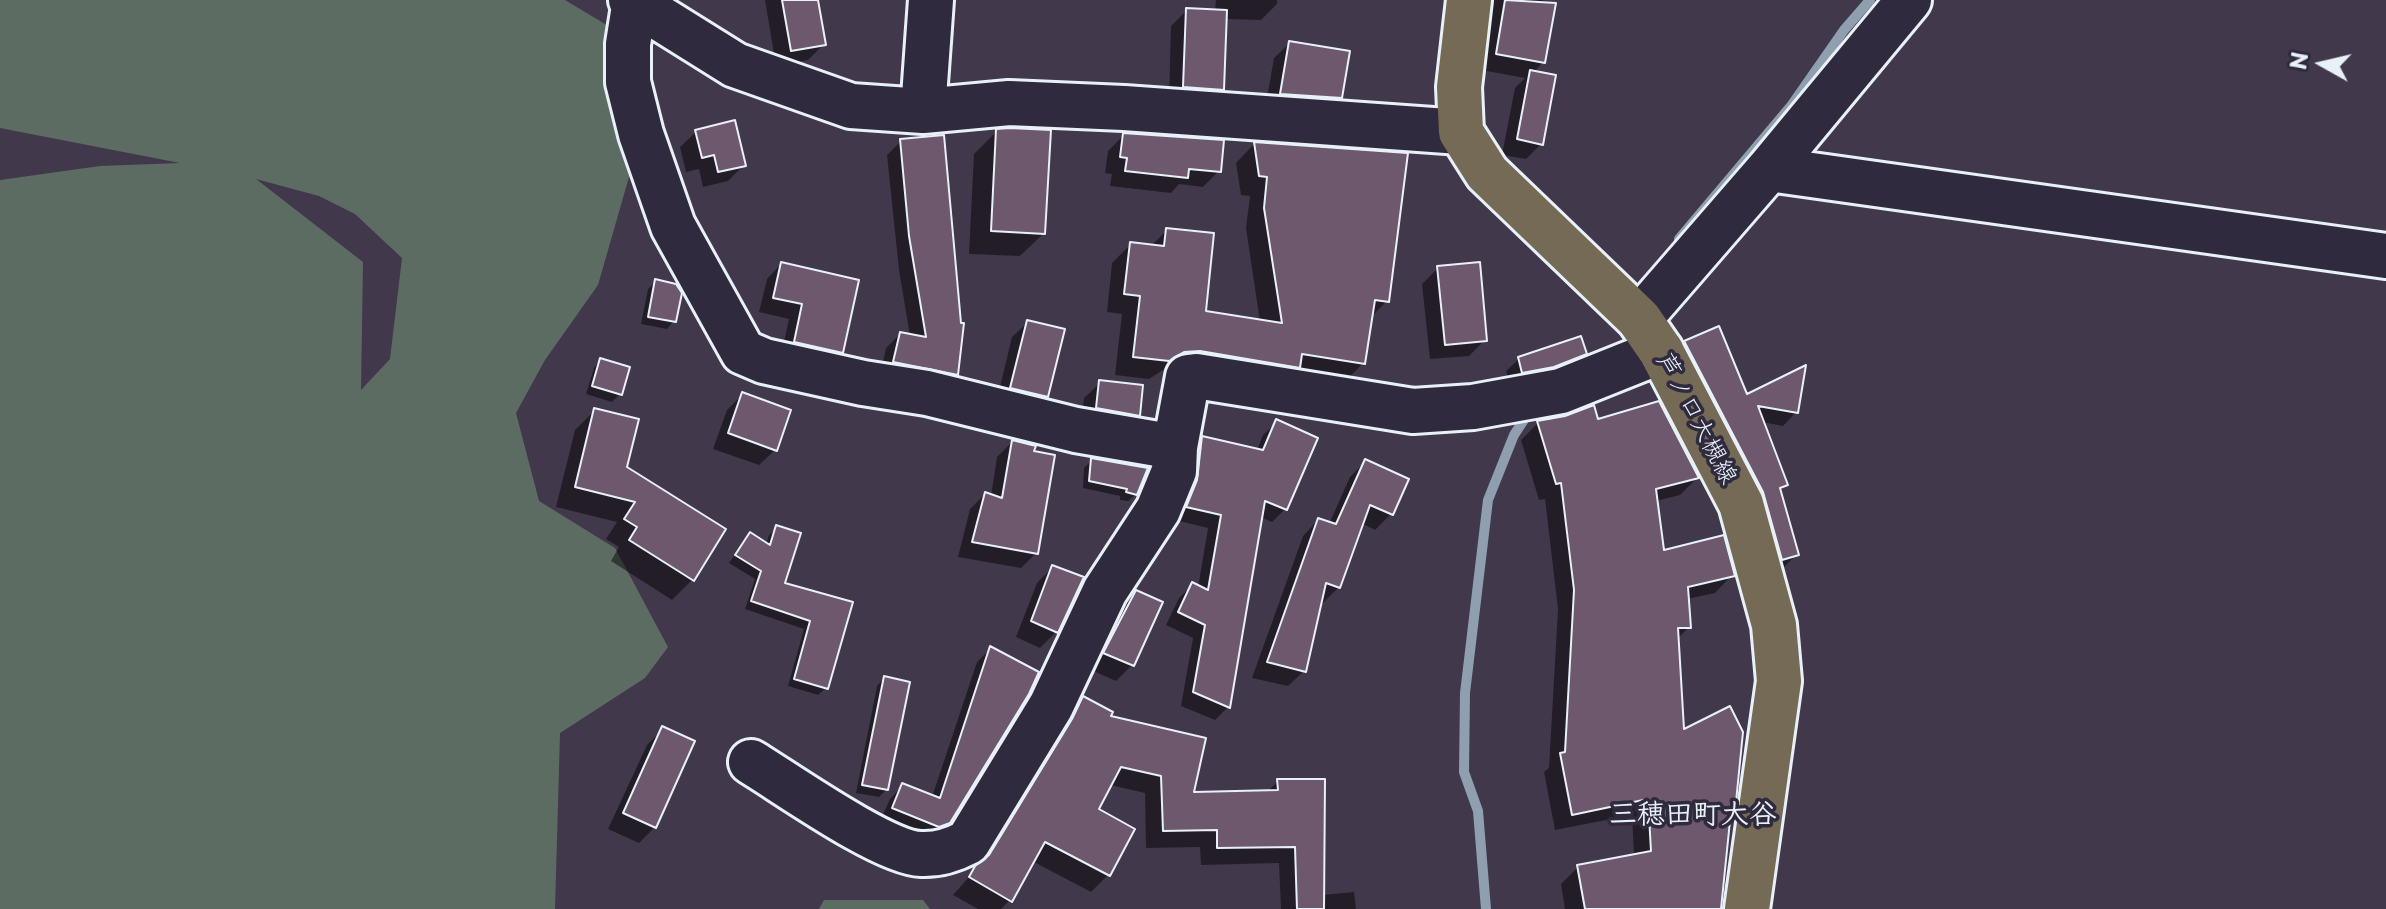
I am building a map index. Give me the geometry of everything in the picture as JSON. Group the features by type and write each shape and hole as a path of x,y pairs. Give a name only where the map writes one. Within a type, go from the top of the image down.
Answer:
{"main road":[{"name":"芦ノ口大槻線","path":"1469,0 1459,87 1461,132 1487,173 1650,335 1741,504 1774,625 1779,681 1747,909"}],"street":[{"path":"923,111 931,0"},
{"path":"751,762 888,845 919,855 949,852 968,842 1051,706 1105,591 1158,510 1174,471 1175,447 1188,377 1413,411 1473,407 1561,391 1650,335 1769,169 1909,0"},
{"path":"1175,447 1076,430 927,393 863,383 764,361 743,352 673,226 641,134 628,82 628,44 634,1 735,65 851,106 923,111 1009,103 1461,132"},
{"path":"1769,169 2386,256"}],"green space":[{"path":"0,0 565,0 610,27 627,136 629,177 598,285 545,360 516,413 539,501 615,548 668,647 645,678 560,733 555,909 0,909 0,180 100,166 180,163 0,128","holes":["256,179 319,196 355,214 402,258 390,359 361,390 363,262"]},
{"path":"824,900 923,900 930,909 819,909"}],"building":[{"path":"782,0 818,0 826,45 791,51"},
{"path":"1505,0 1556,3 1545,63 1496,54"},
{"path":"1186,8 1227,10 1224,90 1183,87"},
{"path":"1289,41 1350,51 1342,98 1280,94"},
{"path":"1530,70 1556,75 1543,145 1517,139"},
{"path":"735,120 746,166 718,172 714,155 702,158 695,130"},
{"path":"996,129 1051,130 1045,234 991,231"},
{"path":"1123,133 1224,140 1221,172 1189,169 1188,178 1125,171 1127,158 1120,157"},
{"path":"944,135 961,323 964,323 958,375 893,362 900,332 926,337 909,236 900,139"},
{"path":"1254,142 1408,153 1389,302 1375,300 1365,364 1302,354 1300,368 1200,351 1184,352 1169,361 1133,357 1140,296 1124,294 1130,242 1164,246 1166,228 1214,233 1206,311 1282,323 1264,208 1267,177 1259,176"},
{"path":"781,262 859,280 843,353 794,342 802,304 773,298"},
{"path":"1480,262 1487,341 1445,345 1437,266"},
{"path":"655,279 676,284 682,293 676,322 648,317"},
{"path":"1027,320 1065,329 1048,397 1010,388"},
{"path":"1719,326 1747,394 1806,365 1798,413 1758,406 1788,485 1780,488 1799,555 1782,560 1763,492 1684,341"},
{"path":"1581,336 1587,354 1554,367 1522,373 1518,357"},
{"path":"600,358 630,367 622,395 592,386"},
{"path":"1099,380 1143,385 1140,416 1096,408"},
{"path":"742,392 791,410 777,451 728,433"},
{"path":"1659,401 1699,478 1656,489 1664,550 1724,535 1735,576 1688,587 1691,628 1678,628 1684,729 1730,706 1743,732 1721,909 1585,909 1577,865 1651,851 1648,799 1572,815 1560,753 1565,752 1574,590 1561,483 1556,484 1537,421 1565,416 1594,405 1598,419"},
{"path":"594,408 639,419 627,467 726,529 694,581 629,540 637,527 624,519 635,502 575,487"},
{"path":"1276,419 1318,438 1287,510 1265,501 1230,708 1193,692 1205,625 1178,612 1192,582 1208,590 1221,515 1186,507 1197,480 1202,436 1263,450"},
{"path":"1012,440 1036,446 1034,451 1055,455 1038,554 972,542 985,492 1002,498"},
{"path":"1091,458 1148,468 1137,495 1126,492 1127,489 1089,481"},
{"path":"1365,459 1409,479 1393,515 1370,505 1340,588 1326,583 1306,672 1267,662 1318,518 1336,524"},
{"path":"776,525 801,533 785,583 853,602 828,689 794,679 810,621 751,601 761,571 735,555 750,532 770,545"},
{"path":"1052,565 1084,577 1058,633 1031,621"},
{"path":"1136,590 1163,602 1134,666 1103,653"},
{"path":"990,646 1039,672 1029,694 950,823 939,827 892,808 902,783 940,798"},
{"path":"884,676 910,682 888,790 862,785"},
{"path":"1083,696 1113,712 1111,716 1206,738 1194,792 1278,790 1277,779 1325,779 1324,909 1297,909 1295,847 1217,848 1217,830 1163,831 1161,776 1121,767 1099,809 1135,829 1110,876 1045,842 1012,902 969,877 975,866 989,855"},
{"path":"662,726 695,741 656,828 623,813"}],"waterway":[{"path":"1679,239 1791,106 1844,30 1870,0"},
{"path":"1486,909 1478,811 1464,772 1465,693 1488,500 1514,435 1531,409"}],"district":[{"name":"三穂田町大谷","path":"1693,815"}]}
